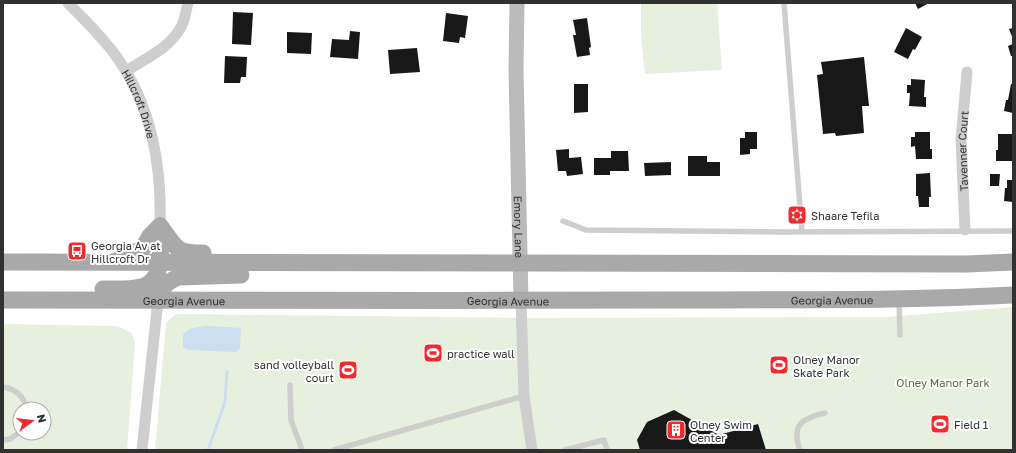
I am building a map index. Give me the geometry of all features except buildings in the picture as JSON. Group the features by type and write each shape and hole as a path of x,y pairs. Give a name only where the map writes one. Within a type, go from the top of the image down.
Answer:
{"main road":[{"path":"109,263 129,256 143,248 150,236 160,226"},
{"path":"3,299 47,292 141,287 152,281 159,271 160,226"},
{"path":"160,226 173,245 183,252 212,253 257,263"},
{"path":"3,262 312,264 959,264 1013,262"},
{"path":"158,300 162,288 172,280 179,277 298,273 312,264"},
{"name":"Georgia Avenue","path":"3,299 521,301 899,298 1013,295"}],"street":[{"name":"Hillcroft Drive","path":"68,3 104,41 126,71 147,117 154,143 158,167 161,200 160,226"},
{"path":"126,71 160,50 173,39 183,22 188,3"},
{"name":"Emory Lane","path":"517,3 516,78 524,396 532,450"},
{"name":"Tavenner Court","path":"965,230 961,140 967,72"},
{"path":"142,450 158,300"}],"lane":[{"path":"784,3 802,232"},
{"path":"563,221 586,230 802,232 965,230 1013,231"},
{"path":"899,298 900,334"},
{"path":"290,385 291,420 302,450"},
{"path":"3,387 19,394 24,401"},
{"path":"334,450 524,396"},
{"path":"800,450 796,434 798,427 803,421 810,417 825,413"},
{"path":"565,450 604,440 607,450"}],"green space":[{"path":"641,3 717,3 722,70 645,74 641,37"},
{"name":"Olney Manor Park","path":"1013,307 1013,450 155,450 166,323 176,314 540,318 887,317"},
{"path":"3,324 117,326 132,333 135,343 127,450 3,450"}],"water":[{"path":"208,326 241,328 240,348 236,352 188,350 183,347 183,334 185,332 194,328"}],"waterway":[{"path":"208,450 225,402 227,371"}],"place":[{"name":"Shaare Tefila","path":"797,215"},
{"name":"Georgia Av at Hillcroft Dr","path":"77,251"},
{"name":"practice wall","path":"433,353"},
{"name":"Olney Manor Skate Park","path":"779,365"},
{"name":"sand volleyball court","path":"348,370"},
{"name":"Field 1","path":"940,424"},
{"name":"Olney Swim Center","path":"676,430"}]}
